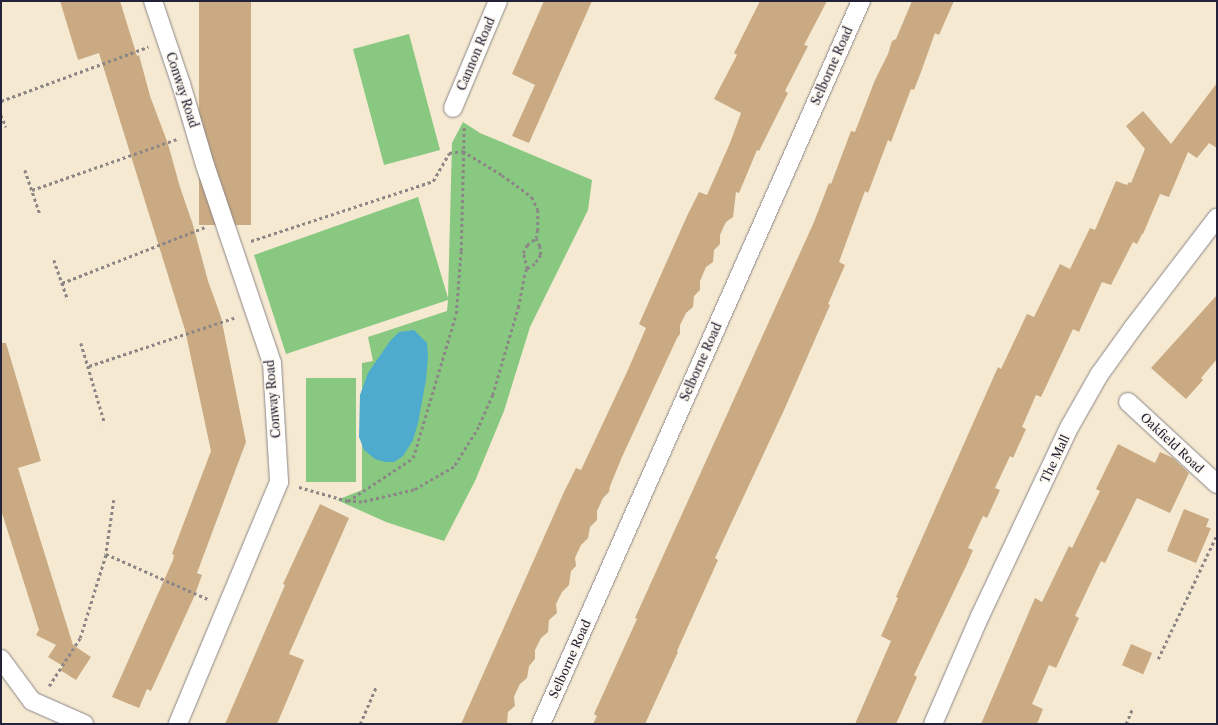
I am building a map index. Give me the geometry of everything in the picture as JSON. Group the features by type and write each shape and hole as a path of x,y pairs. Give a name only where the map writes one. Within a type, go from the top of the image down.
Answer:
{"street":[{"name":"Conway Road","path":"153,1 272,363 279,482 178,724"},
{"name":"Cannon Road","path":"453,108 498,1"},
{"name":"Selborne Road","path":"541,724 861,1"},
{"name":"The Mall","path":"933,724 980,616 1070,426 1099,375 1132,329 1217,218"},
{"name":"Oakfield Road","path":"1128,402 1217,484"},
{"path":"1,659 32,701 84,724"}],"path":[{"path":"1,101 166,40"},
{"path":"348,501 413,458 456,314 465,171 463,151 465,113 453,108"},
{"path":"1,115 6,126"},
{"path":"32,190 195,132"},
{"path":"234,247 433,181 449,153 463,151 502,175 532,197 538,210 538,230 536,238 540,246 541,255 535,264 528,269"},
{"path":"25,170 40,214"},
{"path":"62,283 224,220"},
{"path":"279,482 348,501 362,502 414,490 454,467 479,427 493,395 519,306 528,269 523,253 527,244 536,238"},
{"path":"54,260 68,300"},
{"path":"89,366 255,311"},
{"path":"81,343 105,424"},
{"path":"38,703 80,638 106,554 114,500"},
{"path":"1158,659 1217,534"},
{"path":"106,554 227,607"},
{"path":"360,724 376,687"},
{"path":"1126,724 1133,707"}],"green space":[{"path":"409,34 440,150 384,165 353,49"},
{"path":"463,122 480,133 592,180 588,210 530,327 504,411 475,481 444,541 386,522 337,500 362,490 362,363 373,361 368,337 447,311 448,300 286,354 254,255 418,197 448,298 452,143"},
{"path":"306,378 356,378 356,482 306,482"}],"water":[{"path":"414,330 427,343 428,357 426,380 418,423 413,440 403,456 394,462 385,462 375,459 364,450 359,437 360,395 368,373 390,341 399,332"}],"building":[{"path":"60,1 120,1 137,56 139,55 150,96 168,144 180,187 193,225 208,281 221,317 246,442 197,573 202,575 194,597 151,691 147,689 139,708 112,697 173,560 174,555 172,554 211,451 185,330 99,53 78,60"},
{"path":"199,1 251,1 251,225 199,225"},
{"path":"544,1 592,1 529,143 512,136 535,85 512,74"},
{"path":"760,1 827,1 804,45 808,46 785,91 788,93 759,151 757,150 739,193 736,192 733,217 726,222 723,228 720,235 720,244 714,250 713,262 706,267 700,281 700,290 694,296 693,307 686,313 680,325 680,334 622,457 609,492 603,498 597,511 597,520 590,527 588,538 581,545 575,558 576,566 571,571 569,585 562,592 556,604 557,613 549,620 548,632 541,638 535,650 535,659 529,666 527,678 520,684 517,690 514,697 515,706 508,712 507,724 461,724 564,492 576,468 581,470 627,372 646,328 639,324 687,216 699,192 707,195 730,143 741,113 714,99 737,55 734,53"},
{"path":"912,1 954,1 939,35 935,33 914,90 911,89 891,142 888,140 868,193 865,191 839,262 845,265 828,304 830,305 785,408 715,558 718,560 677,651 678,652 645,724 593,724 597,716 594,714 637,619 635,618 814,222 829,183 831,184 851,131 855,132 875,80 888,54 892,41 896,39"},
{"path":"1217,83 1217,148 1209,143 1197,158 1188,152 1169,197 1160,194 1143,234 1137,244 1133,242 1111,285 1102,282 1079,332 1073,329 1041,397 1036,395 1022,427 1026,429 1013,458 1010,456 995,488 1000,490 987,518 983,516 968,548 973,550 914,675 917,677 896,724 855,724 891,641 881,636 898,598 896,597 998,367 1001,369 1027,314 1034,317 1060,264 1070,269 1090,228 1095,230 1116,181 1127,185 1129,182 1131,183 1145,149 1126,126 1143,111 1171,144"},
{"path":"1217,295 1217,359 1201,378 1203,380 1186,399 1151,368"},
{"path":"1,343 6,343 41,461 18,468 73,645 91,657 76,680 60,670 63,666 48,657 56,645 36,635 39,630 1,510"},
{"path":"1118,444 1155,463 1160,452 1173,458 1189,473 1170,513 1137,498 1105,563 1101,561 1075,616 1079,618 1056,668 1049,665 1032,704 1043,709 1037,724 981,724 1035,598 1042,602 1069,546 1072,548 1100,491 1096,489"},
{"path":"320,504 349,518 289,654 304,660 277,724 225,724 285,585 283,584"},
{"path":"1184,509 1209,519 1206,527 1211,528 1196,563 1167,551"},
{"path":"1131,644 1152,653 1143,674 1122,665"}]}
